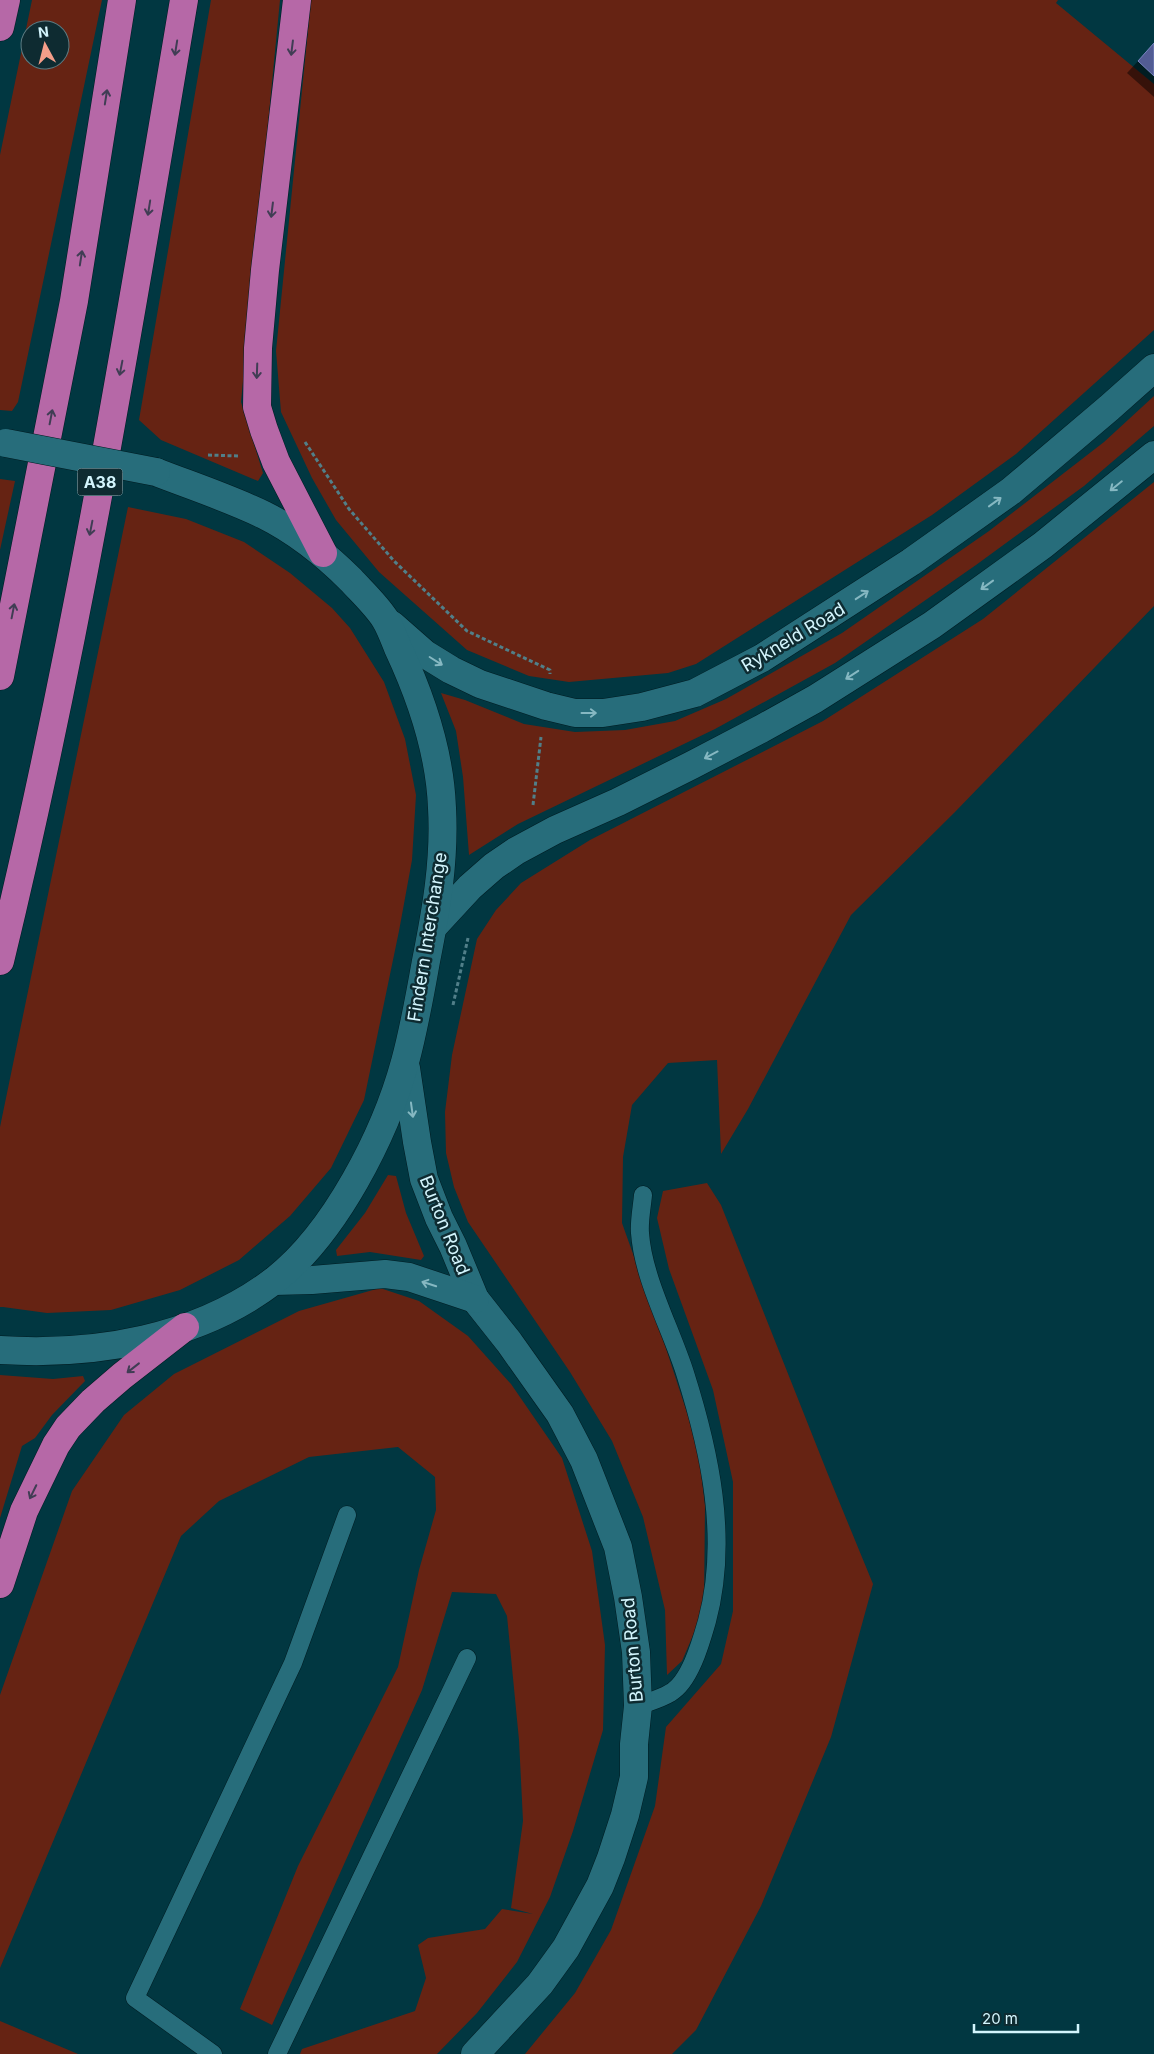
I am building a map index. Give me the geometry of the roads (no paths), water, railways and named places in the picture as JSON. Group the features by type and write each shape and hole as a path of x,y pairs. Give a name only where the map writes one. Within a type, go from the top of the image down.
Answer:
{"highway":[{"path":"0,27 6,0"},
{"path":"0,676 74,302 122,0"},
{"name":"A38","path":"0,961 28,843 97,498 130,320 184,0"},
{"path":"297,0 258,348 257,407 276,462 323,553"},
{"path":"0,1584 24,1511 56,1445 68,1427 93,1401 122,1376 185,1327"}],"street":[{"name":"Rykneld Road","path":"385,619 425,654 451,670 480,684 546,706 576,713 594,713 642,707 695,693 762,658 911,562 1011,490 1154,368"},
{"name":"Findern Interchange","path":"0,1350 42,1352 117,1345 150,1338 185,1327 229,1308 274,1281 297,1261 344,1200 380,1129 406,1061 433,927 442,848 442,807 438,772 419,698 406,664 385,619 364,593 323,553 265,516 156,472 3,443"},
{"path":"433,927 470,887 494,866 541,838 692,765 815,699 932,624 1035,551 1154,455"},
{"name":"Burton Road","path":"406,1061 424,1179 439,1218 475,1299 509,1342 560,1414 584,1460 618,1546 636,1652 638,1706 634,1744 634,1777 625,1815 600,1886 566,1948 545,1977 476,2054"},
{"name":"Burton Road","path":"274,1281 385,1274 409,1277 475,1299"}],"lane":[{"path":"638,1706 671,1693 689,1672 702,1638 714,1596 717,1536 712,1483 703,1438 684,1372 645,1259 640,1232 643,1195"},
{"path":"213,2054 135,1998 293,1663 347,1515"},
{"path":"277,2054 468,1658"}]}
